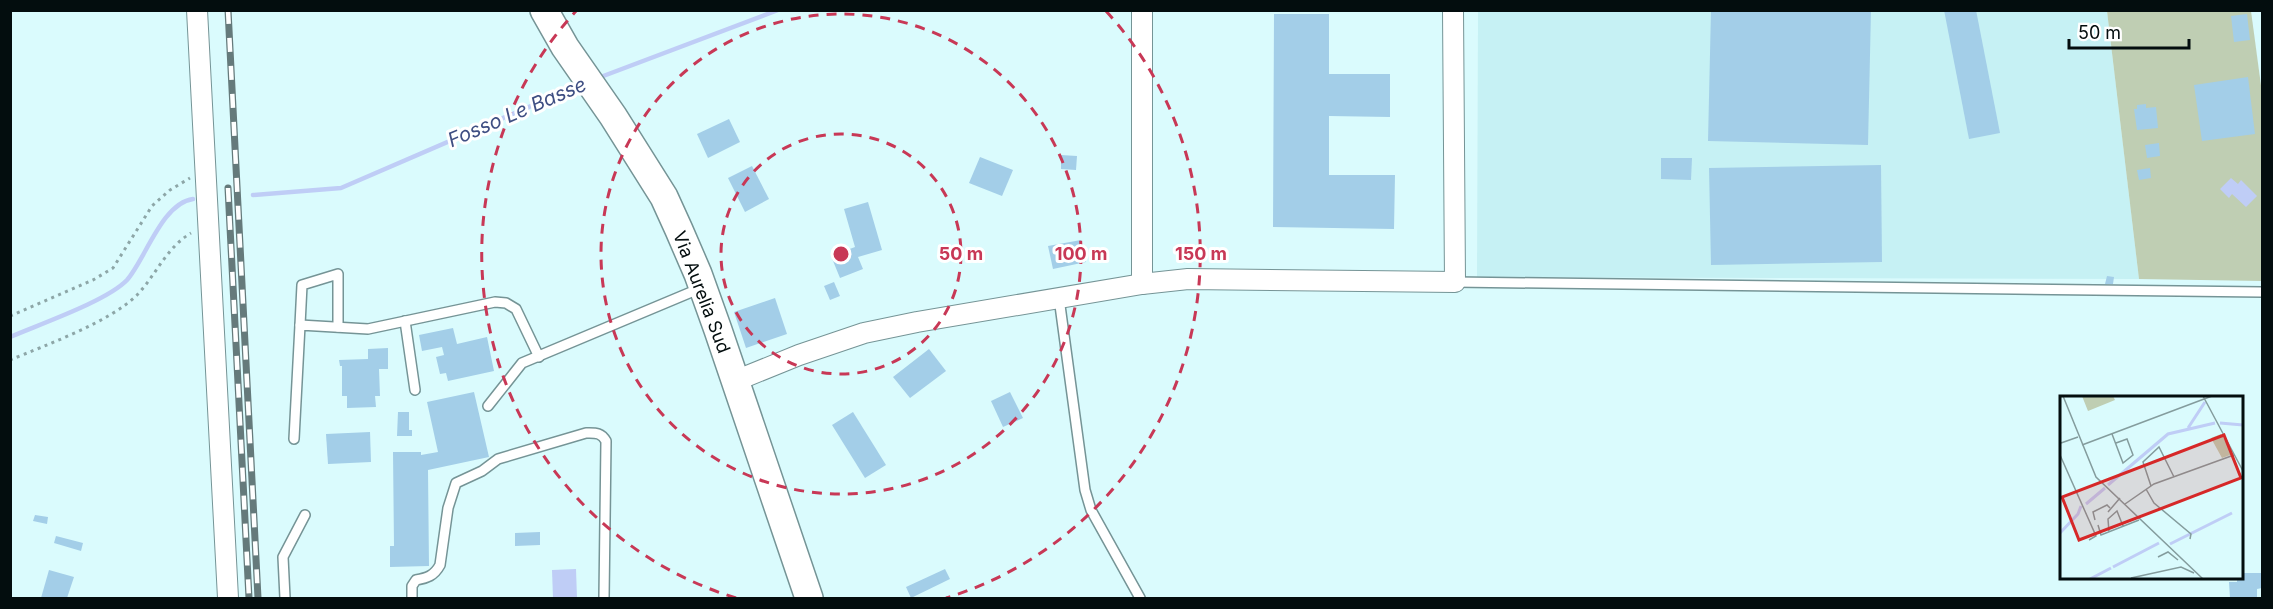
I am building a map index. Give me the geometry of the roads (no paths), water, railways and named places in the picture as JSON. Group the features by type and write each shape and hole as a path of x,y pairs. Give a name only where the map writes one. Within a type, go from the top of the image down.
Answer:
{"main road":[{"name":"Via Aurelia Sud","path":"544,10 565,47 613,116 664,197 703,287 809,598"}],"street":[{"path":"197,10 228,598"},
{"path":"1142,10 1142,284"},
{"path":"735,381 799,355 864,333 1142,284 1188,279 1455,282 1453,10"}],"lane":[{"path":"294,439 302,285 338,274 338,327"},
{"path":"1455,282 2262,292"},
{"path":"488,406 522,363 703,287"},
{"path":"1059,298 1085,490 1091,510 1140,598"},
{"path":"300,325 368,328 495,302 506,303 516,309 539,357"},
{"path":"405,321 415,390"},
{"path":"412,598 412,586 416,580 436,573 440,565 448,508 456,483 482,471 498,459 596,433 603,436 606,441 604,598"},
{"path":"285,598 283,557 305,515"}],"waterway":[{"name":"Fosso Le Basse","path":"598,78 778,10"},
{"name":"Fosso Le Basse","path":"253,195 341,188 582,84"},
{"name":"Fosso Le Basse","path":"10,337 89,304 117,288 134,271 163,221 182,203 193,199"}],"railway":[{"path":"228,10 258,598"},
{"path":"228,188 249,598"}]}
